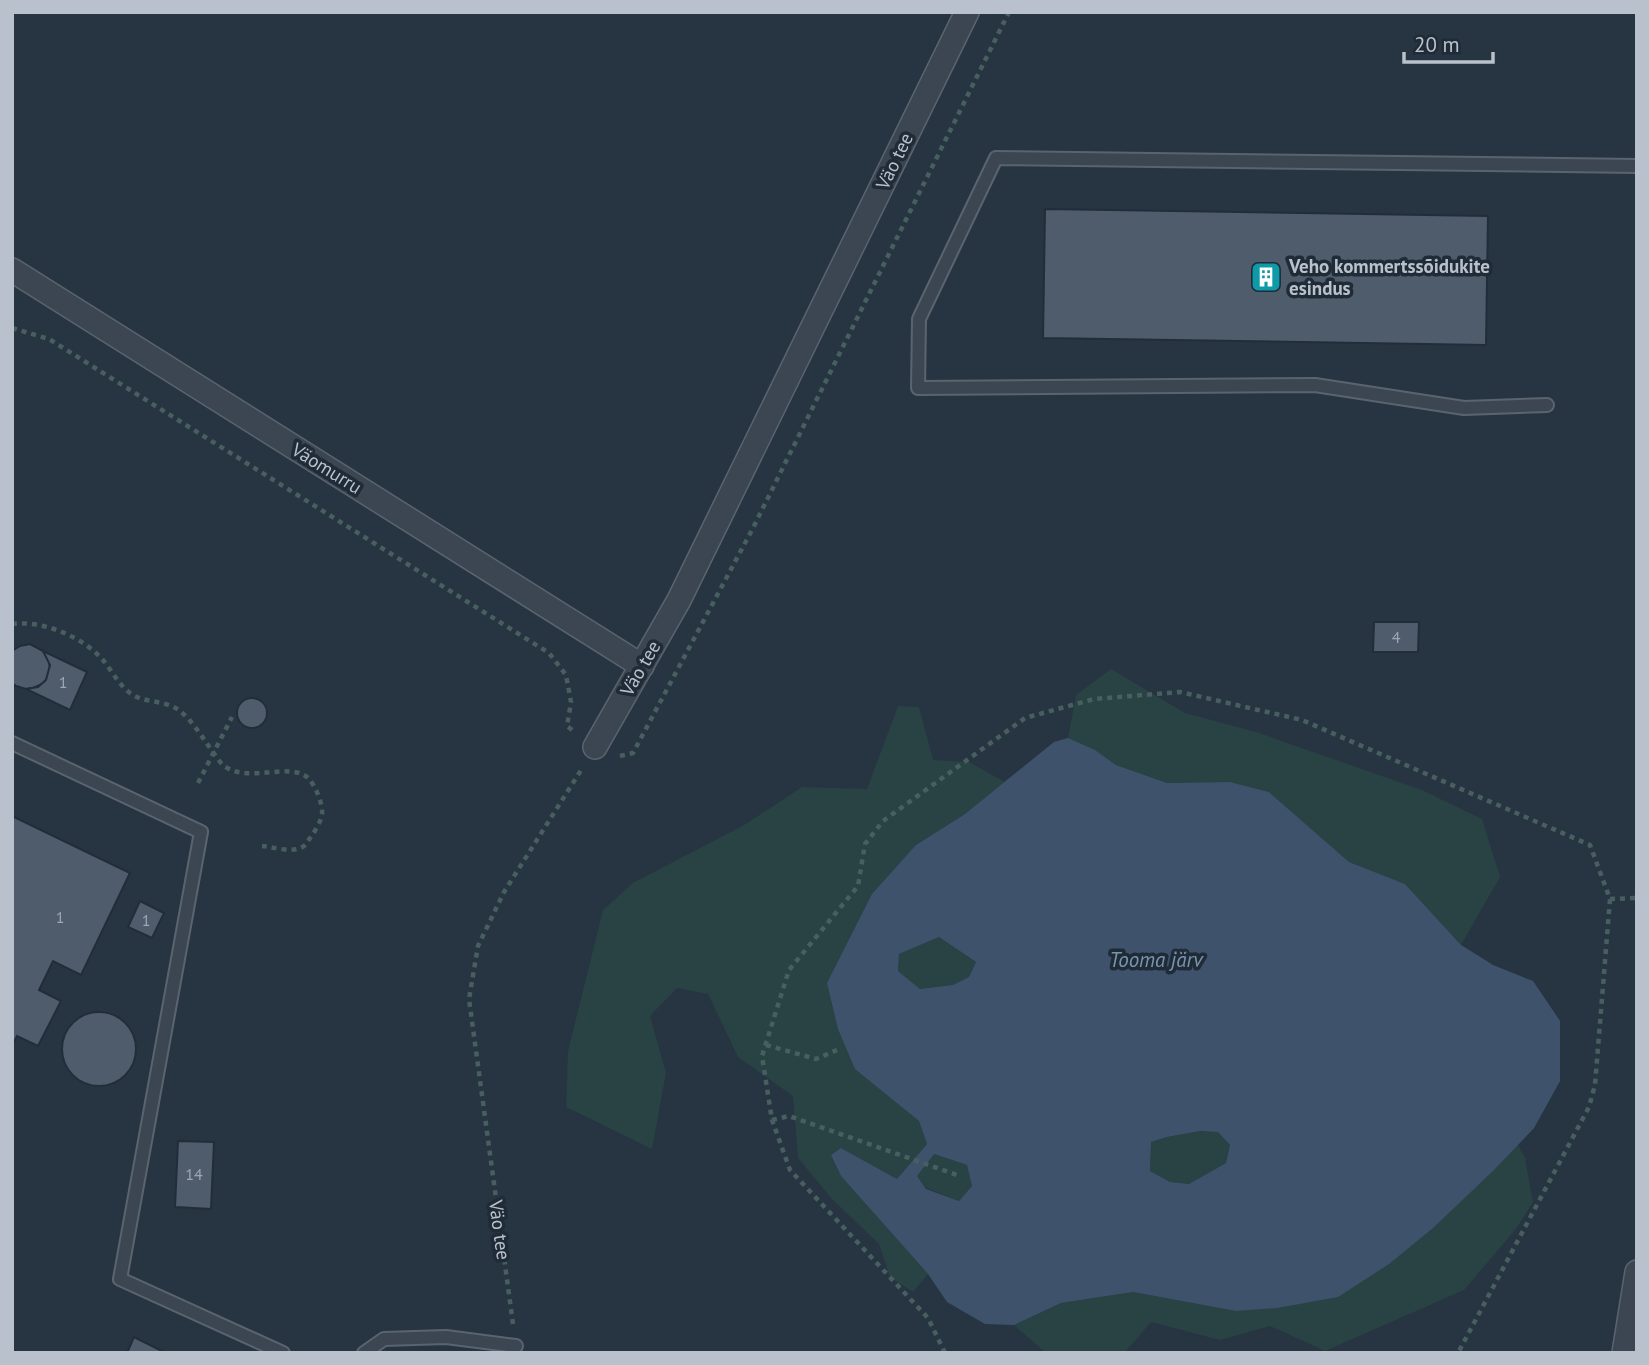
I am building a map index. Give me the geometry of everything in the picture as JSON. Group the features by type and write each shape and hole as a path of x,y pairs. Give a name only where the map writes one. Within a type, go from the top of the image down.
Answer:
{"street":[{"name":"Väo tee","path":"595,747 679,600 967,12"},
{"name":"Väomurru","path":"12,270 642,666"},
{"path":"1624,1353 1637,1272"}],"lane":[{"path":"1547,405 1464,408 1315,385 918,388 919,319 996,158 1637,166"},
{"path":"12,743 201,832 120,1279 282,1353"},
{"path":"364,1353 384,1339 446,1337 516,1346"}],"path":[{"path":"12,328 49,339 549,653 566,674 571,702 567,726 595,747 616,757 633,753 753,528 1009,12"},
{"path":"12,624 36,624 82,642 101,658 131,695 166,703 179,710 197,729 224,766 257,774 289,771 301,773 309,779 318,794 322,814 304,847 294,850 262,846"},
{"path":"945,1353 928,1318 790,1170 772,1120 762,1056 789,970 858,886 864,844 883,821 1025,718 1094,699 1180,692 1302,720 1590,845 1609,899 1595,1084 1588,1107 1458,1353"},
{"path":"198,783 232,717"},
{"name":"Väo tee","path":"516,1346 469,999 478,946 504,892 595,747"},
{"path":"1609,899 1637,898"},
{"path":"766,1045 816,1059 837,1050"},
{"path":"772,1120 789,1116 960,1177"}],"green space":[{"path":"1111,669 1185,713 1256,732 1422,790 1482,819 1500,877 1461,945 1405,884 1349,862 1269,792 1230,782 1167,783 1116,765 1068,738 1076,695"},
{"path":"898,706 919,707 933,760 969,762 1005,782 965,814 916,845 855,1068 919,1121 927,1144 897,1179 841,1148 831,1155 841,1176 928,1274 913,1292 890,1277 879,1244 832,1199 798,1158 793,1096 738,1057 708,994 677,988 650,1016 666,1073 652,1149 566,1107 568,1051 603,910 633,883 746,824 802,787 867,789"},
{"path":"939,937 976,962 969,977 953,985 920,989 898,971 899,954"},
{"path":"1533,981 1560,1021 1560,1081 1534,1128 1518,1145 1525,1158 1533,1202 1516,1229 1464,1290 1325,1351 1270,1326 1220,1340 1151,1322 1126,1351 1046,1353 1014,1325 1061,1303 1133,1292 1236,1311"},
{"path":"1200,1131 1218,1132 1230,1145 1226,1163 1189,1184 1170,1182 1150,1171 1151,1142"},
{"path":"933,1154 967,1165 972,1186 959,1201 926,1188 916,1175"}],"water":[{"name":"Tooma järv","path":"1068,738 1095,750 1116,765 1167,783 1230,782 1269,792 1349,862 1405,884 1461,945 1493,965 1533,981 1560,1021 1560,1081 1534,1128 1433,1228 1389,1264 1338,1297 1277,1308 1236,1311 1133,1292 1061,1303 1014,1325 985,1324 947,1302 928,1274 841,1176 831,1155 841,1148 897,1179 927,1144 919,1121 855,1069 838,1029 827,983 872,894 916,845 965,814 1054,742","holes":["939,937 976,962 969,977 953,985 920,989 898,971 899,954","1200,1131 1218,1132 1230,1145 1226,1163 1189,1184 1170,1182 1150,1171 1151,1142","934,1154 967,1165 972,1186 959,1201 926,1189 917,1176"]}],"building":[{"name":"Veho kommertssõidukite esindus","path":"1045,209 1488,216 1486,345 1043,338"},
{"path":"1374,622 1419,622 1418,652 1373,652"},
{"path":"30,644 43,651 49,660 50,670 42,684 26,689 12,683 12,651"},
{"path":"43,651 87,672 70,710 26,689 38,687 46,680 50,665"},
{"path":"252,698 263,702 267,713 263,724 252,728 241,724 237,713 241,702"},
{"path":"12,816 130,873 81,975 53,961 39,990 61,1001 38,1046 17,1036 14,1042 12,1041"},
{"path":"140,901 164,913 152,938 128,927"},
{"path":"99,1012 113,1015 125,1023 133,1035 136,1049 133,1063 125,1075 113,1083 99,1086 85,1083 73,1075 65,1063 62,1049 65,1035 73,1023 85,1015"},
{"path":"178,1141 214,1142 211,1209 175,1207"},
{"path":"134,1337 166,1353 127,1353"}],"place":[{"name":"Veho kommertssõidukite esindus","path":"1266,277"}]}
